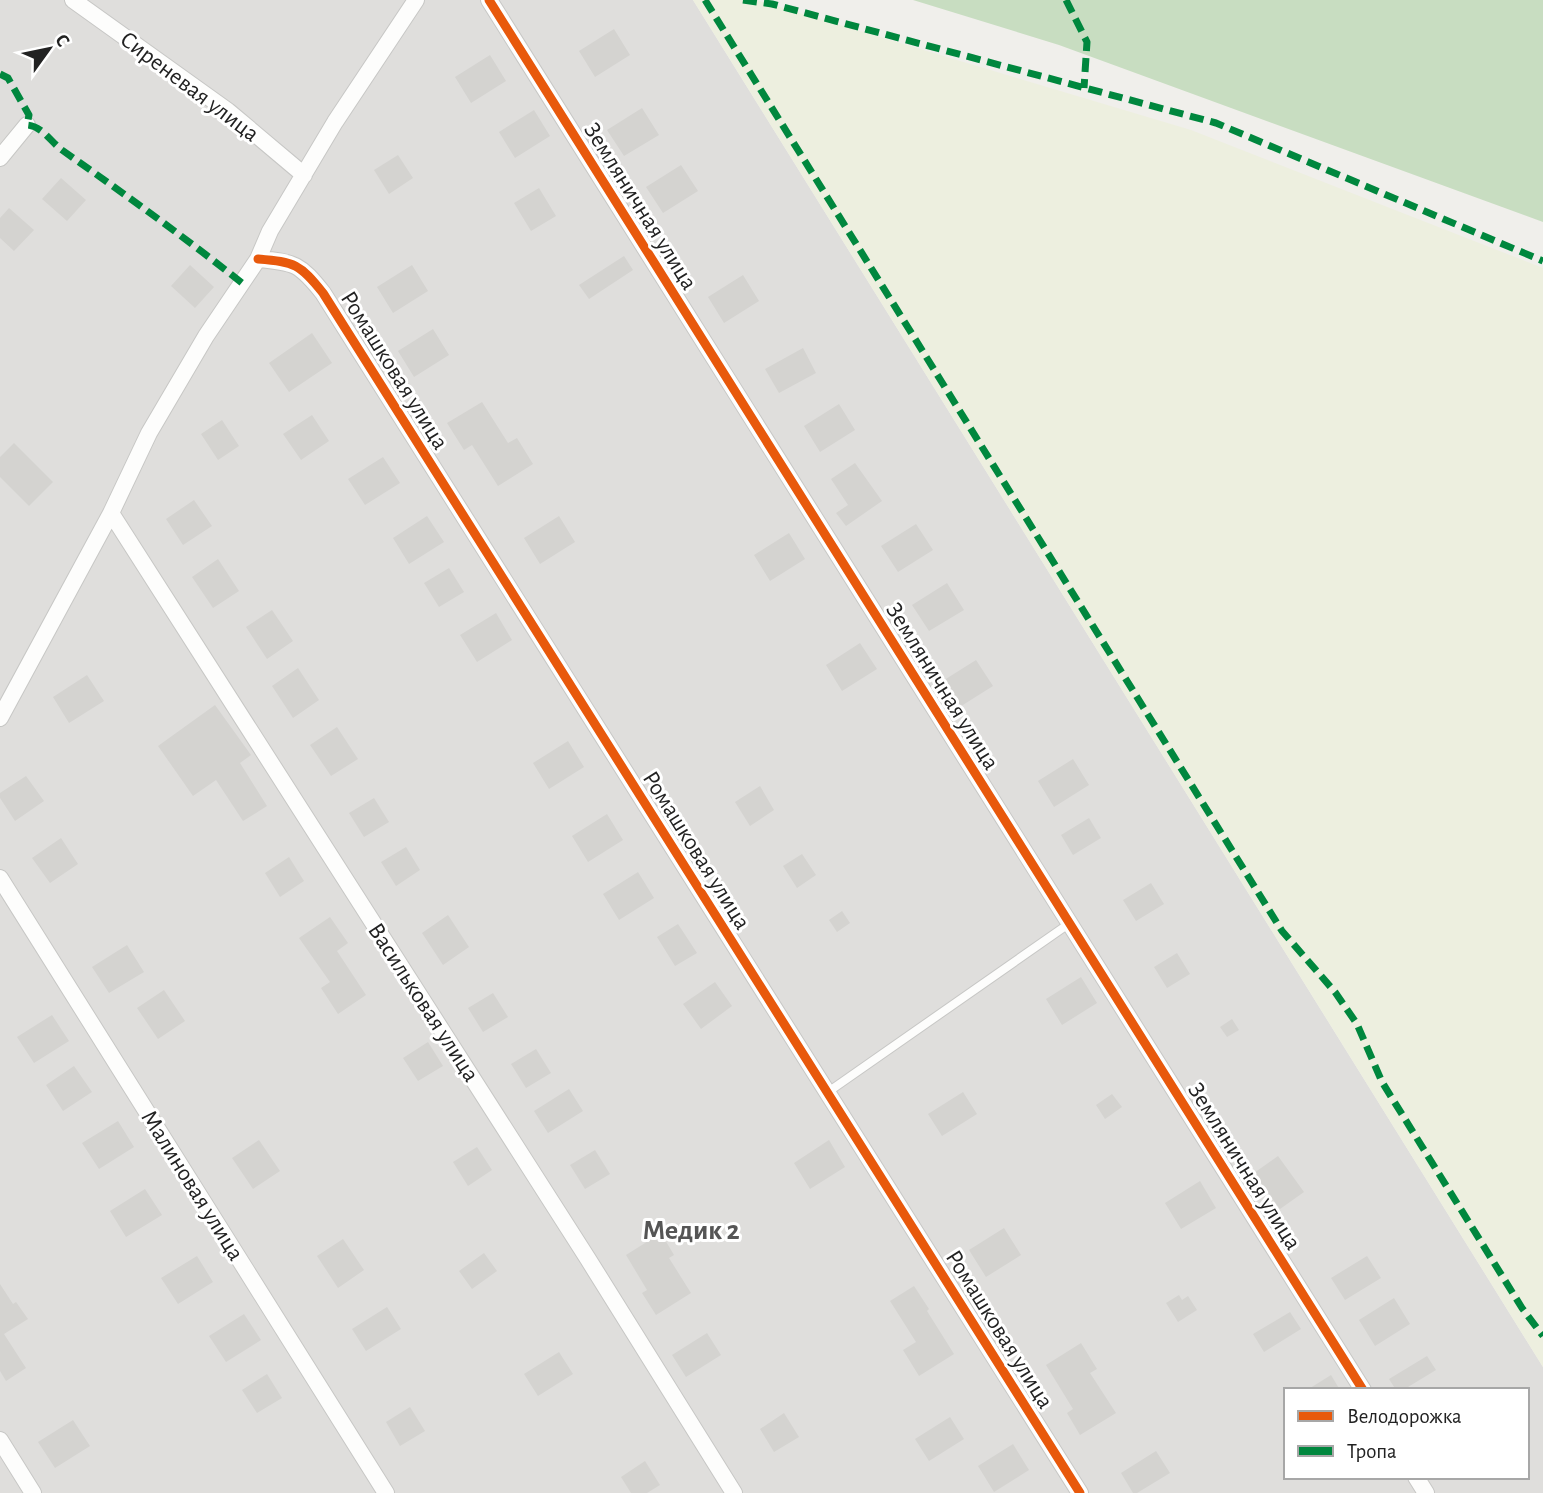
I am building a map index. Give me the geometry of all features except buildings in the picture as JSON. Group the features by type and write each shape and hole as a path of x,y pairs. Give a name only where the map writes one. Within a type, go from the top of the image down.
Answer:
{"street":[{"name":"Сиреневая улица","path":"73,0 228,111 304,175"},
{"path":"0,718 111,513 149,433 206,336 258,259 270,231 335,122 415,0"},
{"name":"Земляничная улица","path":"490,1 1362,1388"},
{"path":"0,158 27,125"},
{"name":"Ромашковая улица","path":"258,259 282,261 306,272 323,293 1080,1493"},
{"name":"Васильковая улица","path":"111,513 588,1259 734,1493"},
{"name":"Малиновая улица","path":"0,878 386,1493"},
{"path":"0,1440 33,1493"}],"lane":[{"path":"828,1092 1070,923"}],"shaded area":[{"path":"0,0 693,0 1543,1367 1543,1493 0,1493"}],"green space":[{"path":"693,0 756,0 1191,130 1543,268 1543,1367"},
{"path":"913,0 1543,0 1543,222 1059,45"}],"marked path":[{"path":"705,0 1282,931 1335,992 1357,1024 1382,1082 1522,1308 1543,1336"},
{"path":"743,0 772,4 1216,123 1543,261"},
{"path":"1066,0 1087,42 1084,88"},
{"path":"0,74 8,78 29,115 27,125 42,131 62,150 242,283"}],"cycle path":[{"path":"489,0 1362,1388"},
{"path":"258,259 296,266 323,293 1080,1493"}],"district":[{"name":"Медик 2","path":"691,1229"}]}
